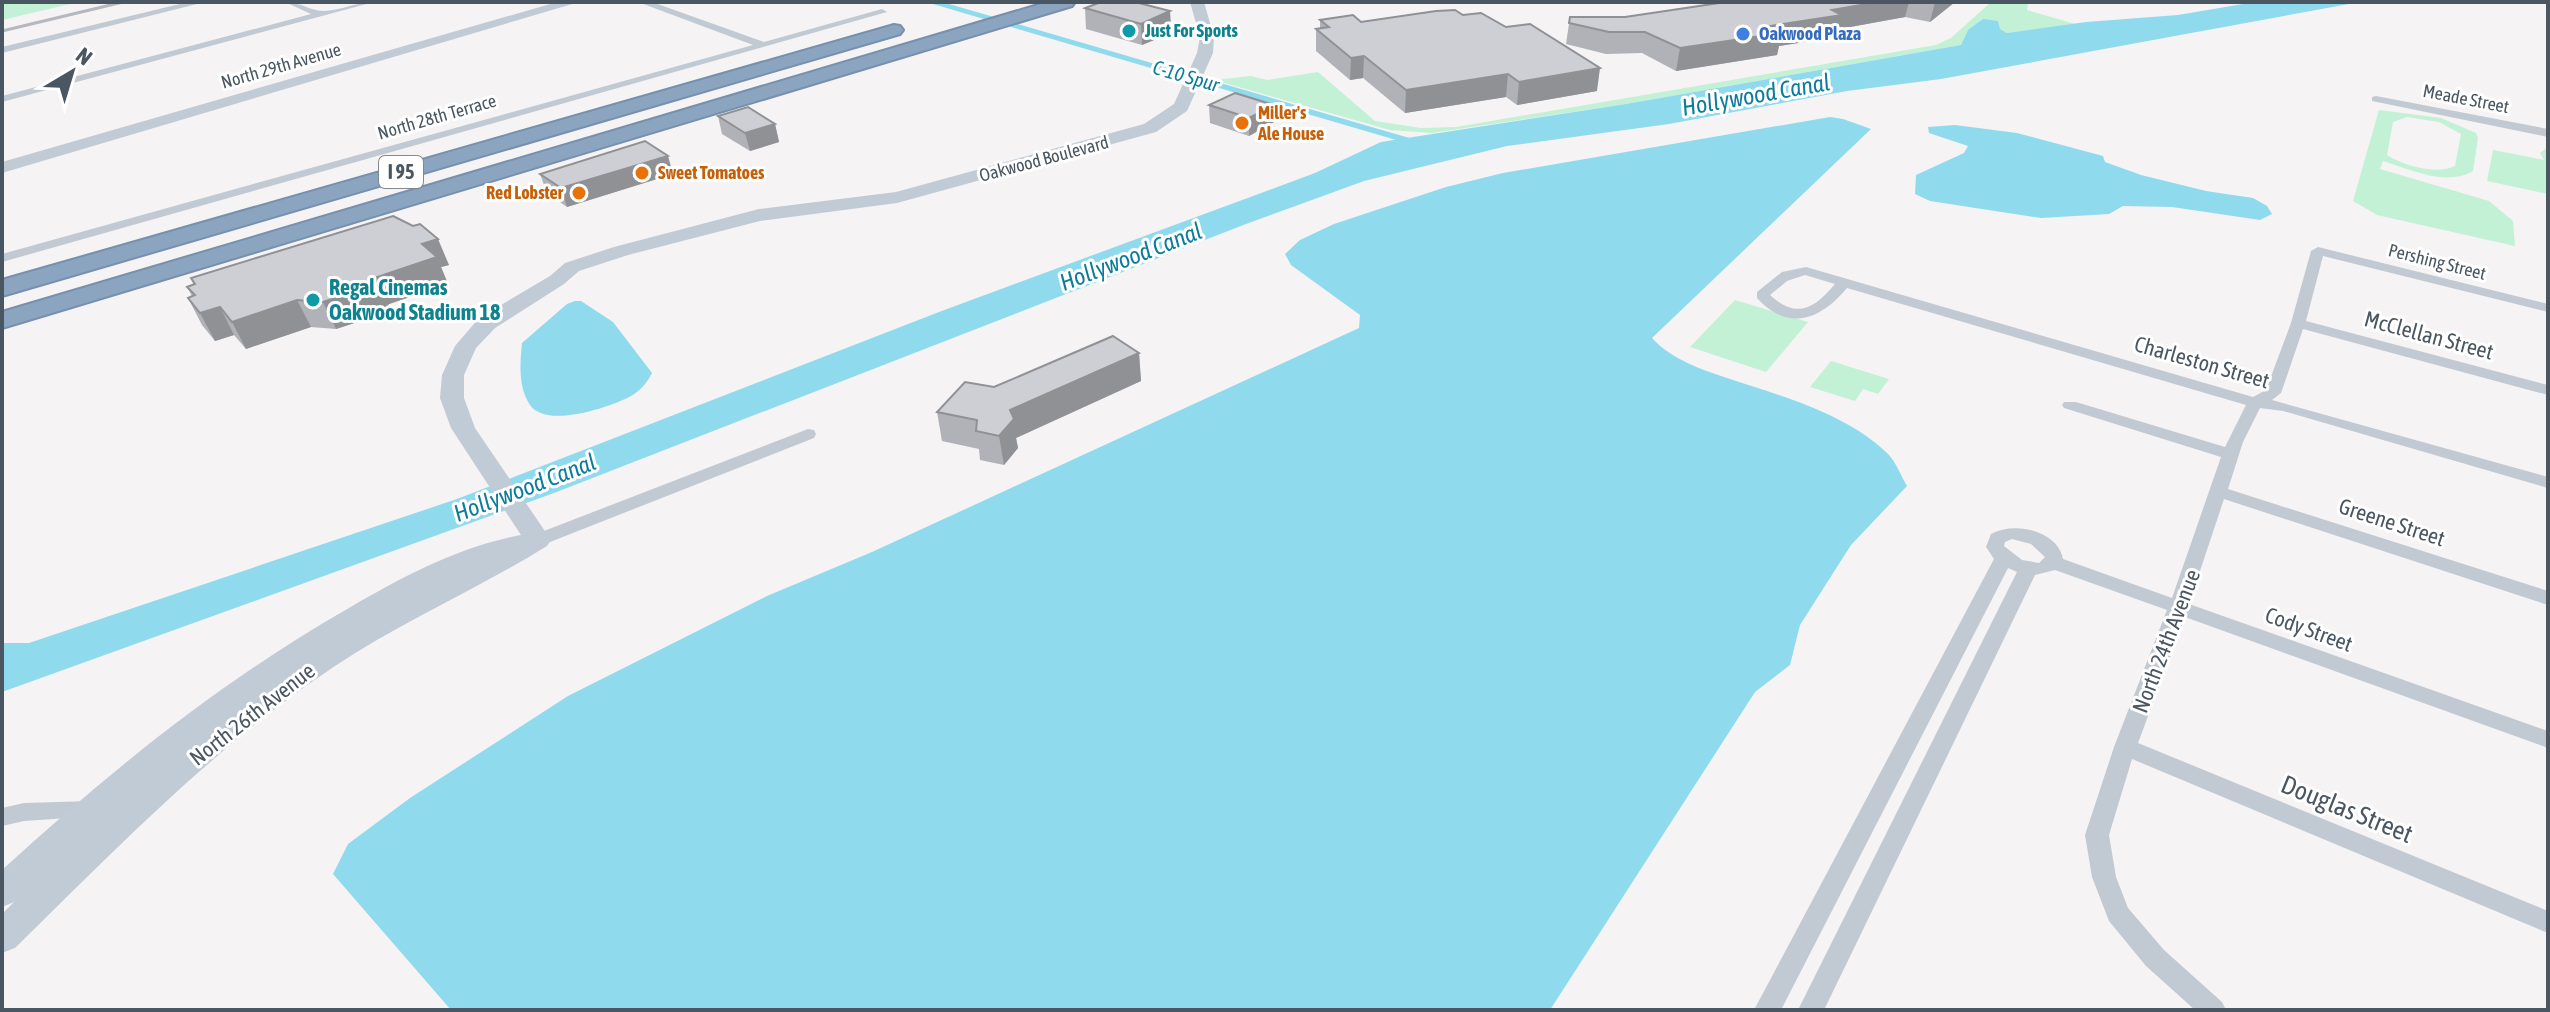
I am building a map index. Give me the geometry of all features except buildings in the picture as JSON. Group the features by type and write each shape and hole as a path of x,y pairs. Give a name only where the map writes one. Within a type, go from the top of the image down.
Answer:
{"highway":[{"path":"2,308 1041,2"},
{"name":"I 95","path":"2,320 698,111 1008,10 1066,2"},
{"path":"2,297 966,24"},
{"name":"I 95","path":"2,288 911,25"},
{"path":"2,270 581,111 799,57"},
{"path":"2,335 302,241 698,111"}],"street":[{"path":"2,50 200,2"},
{"path":"290,2 321,15"},
{"path":"2,99 369,2"},
{"name":"North 29th Avenue","path":"2,159 548,2"},
{"name":"North 29th Avenue","path":"2,168 572,2"},
{"path":"643,2 763,45"},
{"name":"Oakwood Boulevard","path":"538,540 456,414 452,398 453,375 466,346 487,323 557,280 768,224 790,213 897,197 1124,138 1171,117 1181,107 1205,53 1207,37 1197,2"},
{"name":"North 28th Terrace","path":"2,258 882,12"},
{"name":"Meade Street","path":"2376,99 2548,133"},
{"name":"Pershing Street","path":"2318,251 2548,308"},
{"name":"North 24th Avenue","path":"2213,1010 2155,958 2118,914 2104,877 2097,835 2125,747 2179,608 2232,455 2255,403 2273,393 2298,323 2318,251"},
{"name":"Charleston Street","path":"1844,282 1822,306 1800,313 1780,310 1762,295 1777,280 1792,272 1806,271 1844,282 2255,403 2284,406 2548,483"},
{"name":"McClellan Street","path":"2298,323 2548,390"},
{"path":"2070,405 2232,455"},
{"name":"North 26th Avenue","path":"2,937 128,817 259,705 325,658 443,592 500,565 538,540 808,434"},
{"name":"Greene Street","path":"2220,492 2548,598"},
{"path":"2004,534 2022,534 2048,546 2055,557 2053,562 2048,567 2029,568 2004,558 1995,547 1995,541 2004,534"},
{"name":"North 26th Avenue","path":"2,892 90,810 233,694 300,650 395,594 492,547 538,540"},
{"path":"1767,1010 2004,558"},
{"name":"Cody Street","path":"2053,562 2548,740"},
{"path":"1811,1010 2029,568"},
{"name":"Douglas Street","path":"2125,747 2548,922"},
{"path":"2,817 24,812 90,810 128,817"}],"green space":[{"path":"2,2 79,2 2,20"},
{"path":"1991,2 2033,2 2028,4 2027,10 2075,24 2007,33 2000,29 1968,30 1961,45 1626,104 1432,133 1390,130 1214,80 1251,76 1267,80 1318,72 1375,121 1421,128 1456,127 1936,45 1951,38"},
{"path":"2379,110 2441,118 2476,133 2473,171 2440,177 2383,161 2380,169 2489,201 2513,221 2515,246 2377,215 2353,201","holes":["2407,117 2439,122 2461,134 2455,166 2439,170 2420,168 2387,155 2393,122"]},
{"path":"2548,147 2548,194 2487,181 2493,150 2544,160 2540,153"},
{"path":"1735,300 1808,322 1766,372 1690,347"},
{"path":"1831,361 1889,379 1878,394 1863,389 1855,401 1810,387"}],"water":[{"name":"Hollywood Canal","path":"2255,2 2360,2 1941,79 1847,91 1669,124 1507,146 1364,181 554,493 2,692 2,643 29,643 457,499 939,312 1315,173 1381,142 1626,104 1961,45 1968,30 1983,19 1998,21 2000,29 2007,33 2086,22 2178,15"},
{"path":"1830,117 1871,129 1652,338 1677,358 1696,367 1812,407 1853,427 1888,454 1907,486 1851,545 1800,625 1790,665 1755,692 1550,1010 451,1010 333,874 348,844 410,798 568,696 767,596 872,552 1359,328 1360,315 1291,265 1285,254 1300,240 1334,224 1446,187 1503,173"},
{"path":"1955,125 2017,133 2103,156 2105,162 2141,175 2206,191 2253,198 2267,206 2272,214 2260,220 2172,207 2123,206 2109,214 2041,218 1930,201 1915,194 1916,175 1964,153 1968,146 1929,133 1928,127"},
{"path":"581,301 613,322 652,373 641,389 622,401 564,416 538,412 530,405 523,391 522,343 567,304"}],"waterway":[{"name":"C-10 Spur","path":"931,2 1424,144"}],"railway":[{"path":"2,31 123,2"}],"place":[{"name":"Just For Sports","path":"1129,31"},
{"name":"Oakwood Plaza","path":"1743,34"},
{"name":"Miller's Ale House","path":"1242,123"},
{"name":"Sweet Tomatoes","path":"642,173"},
{"name":"Red Lobster","path":"579,193"},
{"name":"Regal Cinemas Oakwood Stadium 18","path":"313,300"}]}
